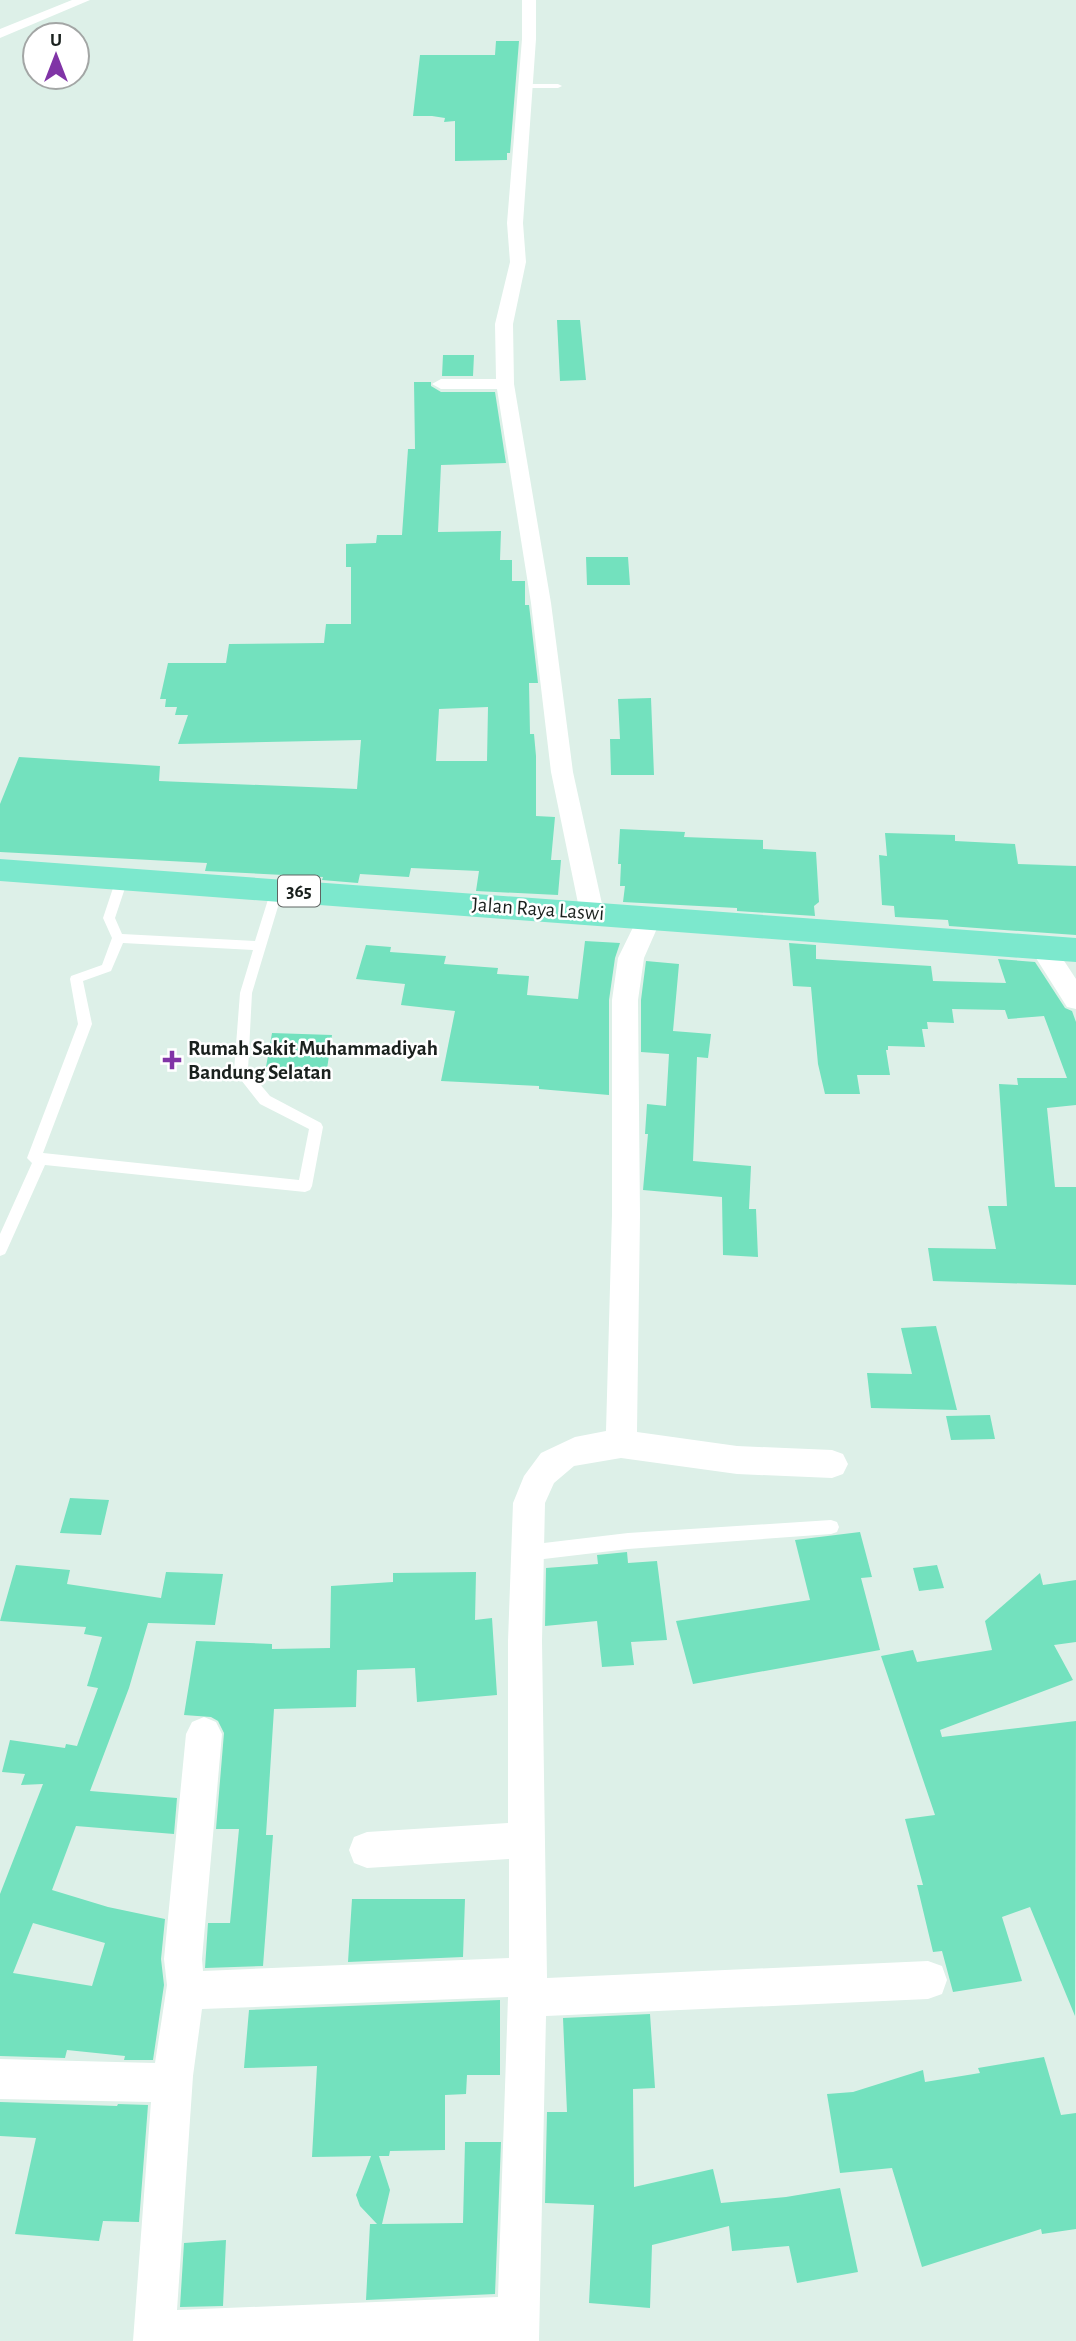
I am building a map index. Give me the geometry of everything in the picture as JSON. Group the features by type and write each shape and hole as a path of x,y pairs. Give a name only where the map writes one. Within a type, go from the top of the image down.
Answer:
{"main road":[{"name":"Jalan Raya Laswi","path":"0,870 1076,950"}],"street":[{"path":"0,34 83,0"},
{"path":"529,0 526,86 515,223 518,262 503,324 505,384 541,603 562,772 618,915 631,958 625,1000 626,1215 621,1444"},
{"path":"441,384 505,384"},
{"path":"1042,947 1076,1000"},
{"path":"204,1734 183,1959 186,1985 173,2076 154,2336 519,2329 527,1987 527,1553 529,1503 534,1485 549,1464 568,1451 621,1444 737,1460 832,1464"},
{"path":"367,1850 526,1840"},
{"path":"186,1985 202,1990 928,1980"},
{"path":"0,2079 163,2084 168,2083 173,2076"}],"lane":[{"path":"526,86 558,86"},
{"path":"122,879 109,918 118,938 107,968 76,979 85,1024 34,1158 305,1186 316,1127 265,1100 241,1071 246,993 277,890"},
{"path":"118,938 259,946"},
{"path":"0,1250 41,1159"},
{"path":"527,1553 628,1541 831,1527"}],"building":[{"path":"496,41 519,41 510,153 507,153 507,160 455,161 455,121 444,122 445,118 413,116 420,55 495,55"},
{"path":"557,320 580,320 586,380 560,381"},
{"path":"443,355 474,355 473,376 442,376"},
{"path":"414,382 431,382 431,386 441,392 495,392 506,463 441,465 438,532 501,531 500,560 512,560 512,581 525,581 525,605 529,605 538,683 529,683 530,734 534,734 536,756 536,816 555,817 551,860 561,860 558,895 476,891 479,871 411,868 409,877 360,874 358,883 322,880 323,877 205,871 207,863 0,852 0,804 19,757 160,766 159,781 357,789 361,740 178,744 188,715 175,715 177,707 165,707 166,699 160,699 168,663 226,663 229,644 324,643 326,624 351,624 351,567 346,567 346,544 376,543 377,535 402,535 408,449 415,449","holes":["488,707 487,761 436,761 439,709"]},
{"path":"586,557 628,557 630,585 587,585"},
{"path":"651,698 654,775 611,775 610,739 620,739 618,699"},
{"path":"620,829 685,832 684,837 763,840 763,849 816,852 819,902 814,906 815,916 737,911 737,908 623,902 625,886 620,886 621,864 618,864"},
{"path":"885,833 955,835 955,841 1015,844 1018,864 1076,866 1076,935 949,926 948,920 895,917 894,906 882,905 879,855 887,856"},
{"path":"585,941 620,943 609,1000 609,1095 539,1089 539,1086 441,1081 455,1011 401,1005 405,984 356,979 366,945 391,947 390,952 446,956 444,964 498,968 497,974 529,976 527,995 578,999"},
{"path":"789,943 816,945 816,959 931,966 933,981 1006,983 998,959 1035,962 1065,1008 1072,1011 1076,1022 1076,1105 1047,1108 1055,1187 1076,1187 1076,1285 933,1281 928,1248 996,1249 988,1206 1007,1206 999,1084 1018,1085 1017,1078 1067,1078 1044,1016 1008,1019 1005,1010 952,1009 954,1023 927,1022 928,1029 922,1029 925,1047 888,1046 886,1050 890,1075 857,1075 860,1094 825,1094 818,1064 811,987 793,986"},
{"path":"646,961 679,964 673,1031 711,1034 708,1058 697,1057 693,1161 751,1166 749,1209 756,1209 758,1257 723,1255 722,1197 643,1190 648,1134 645,1134 647,1104 666,1106 669,1054 641,1052 641,1000"},
{"path":"272,1033 332,1035 327,1069 266,1067"},
{"path":"936,1326 957,1410 871,1408 867,1373 912,1374 901,1328"},
{"path":"990,1415 995,1439 951,1440 946,1416"},
{"path":"70,1498 109,1500 101,1535 60,1533"},
{"path":"860,1532 872,1577 861,1578 880,1650 693,1684 676,1621 810,1600 795,1540"},
{"path":"627,1552 628,1563 657,1561 667,1640 631,1642 634,1665 602,1667 597,1621 545,1626 546,1568 598,1564 597,1555"},
{"path":"16,1565 70,1570 67,1584 161,1598 166,1572 223,1574 215,1625 148,1623 129,1688 90,1791 177,1798 174,1834 76,1826 52,1890 108,1907 165,1919 161,1959 164,1985 153,2060 124,2060 125,2056 67,2050 65,2058 0,2056 0,1894 43,1784 21,1785 25,1774 2,1772 10,1740 65,1748 66,1744 77,1746 98,1688 87,1686 102,1637 84,1634 86,1627 0,1621","holes":["33,1923 105,1943 92,1986 13,1973"]},
{"path":"937,1565 944,1588 919,1591 913,1568"},
{"path":"476,1572 475,1620 492,1618 497,1695 417,1702 415,1668 357,1670 356,1707 274,1709 266,1835 273,1835 263,1966 205,1968 208,1923 230,1923 239,1829 216,1829 224,1733 218,1721 211,1717 184,1715 196,1641 272,1644 272,1649 330,1648 331,1586 393,1582 393,1573"},
{"path":"1040,1573 1043,1585 1076,1580 1076,1642 1054,1645 1073,1680 940,1730 942,1737 1076,1721 1075,2016 1030,1907 1002,1917 1022,1981 953,1992 942,1951 933,1952 917,1885 923,1885 905,1819 935,1815 881,1656 913,1650 917,1662 992,1650 985,1621"},
{"path":"352,1899 465,1899 463,1957 348,1962"},
{"path":"500,2000 500,2075 467,2075 466,2094 445,2095 445,2150 390,2151 389,2156 379,2156 390,2190 382,2224 463,2223 465,2142 501,2142 495,2294 366,2300 370,2224 377,2224 360,2206 356,2195 371,2156 312,2157 317,2066 244,2068 249,2010"},
{"path":"650,2014 655,2088 633,2089 634,2187 713,2169 721,2203 786,2197 840,2188 858,2272 797,2283 789,2246 732,2251 729,2226 652,2245 650,2308 589,2303 594,2205 545,2203 547,2112 567,2112 563,2018"},
{"path":"1044,2057 1061,2115 1076,2113 1076,2229 1042,2234 1041,2229 922,2267 892,2168 840,2173 827,2094 853,2092 923,2070 925,2082 980,2073 978,2068"},
{"path":"0,2102 148,2105 139,2222 103,2221 99,2241 15,2234 36,2138 0,2136"},
{"path":"226,2240 223,2306 180,2307 184,2243"}],"place":[{"name":"Rumah Sakit Muhammadiyah Bandung Selatan","path":"172,1060"}]}
